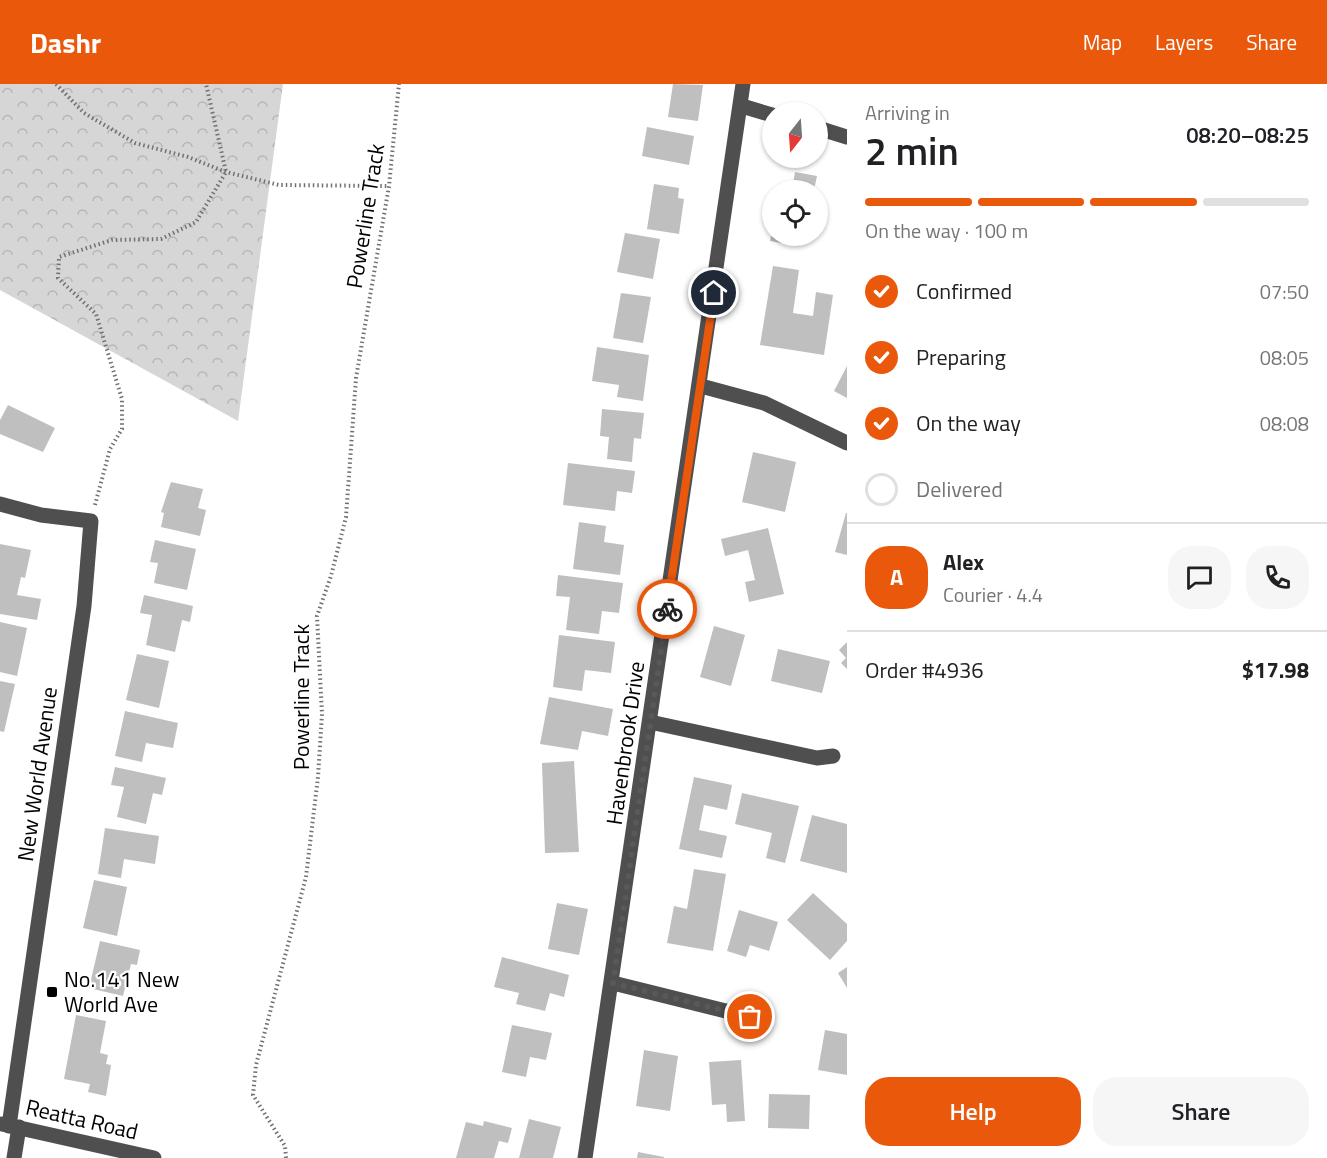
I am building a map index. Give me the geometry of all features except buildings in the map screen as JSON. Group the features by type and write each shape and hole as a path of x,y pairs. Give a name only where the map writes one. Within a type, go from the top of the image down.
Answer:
{"street":[{"name":"Havenbrook Drive","path":"585,1158 613,983 742,106 743,84"},
{"path":"742,106 762,112"},
{"path":"828,131 847,137"},
{"path":"700,386 764,403 847,443"},
{"path":"0,504 41,516 91,521"},
{"name":"New World Avenue","path":"14,1158 9,1126 84,606 91,521"},
{"path":"650,722 817,758 833,756"},
{"path":"613,983 750,1017"},
{"name":"Reatta Road","path":"9,1126 154,1158"}],"path":[{"path":"56,84 84,113 135,143 188,157 226,171 279,185 389,186"},
{"path":"91,521 110,449 122,429 122,399 96,314 58,278 59,257 112,240 161,239 196,222 226,171 206,84"},
{"name":"Powerline Track","path":"286,1158 285,1146 253,1095 256,1065 306,877 318,777 322,714 317,616 331,576 346,517 356,378 389,186 399,84"}],"green space":[{"path":"0,84 283,84 238,421 0,290"}],"way so far":[{"path":"667,609 613,983 750,1017"}],"place":[{"name":"No.141 New World Ave","path":"52,992"}],"route":[{"path":"667,609 714,293"}]}
